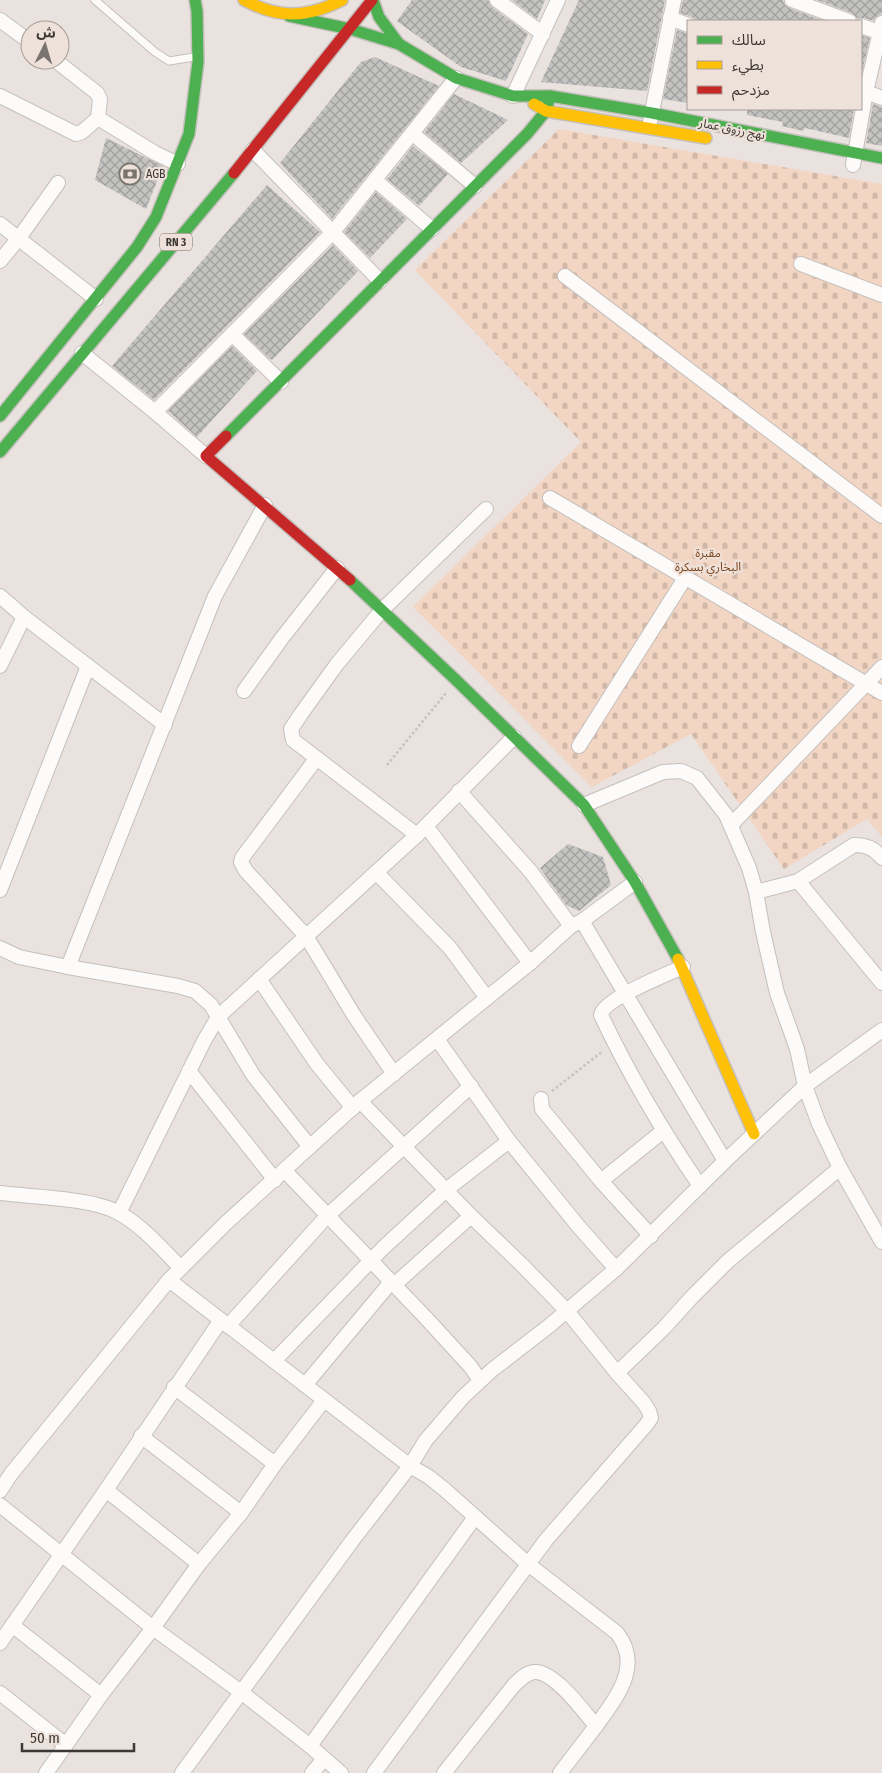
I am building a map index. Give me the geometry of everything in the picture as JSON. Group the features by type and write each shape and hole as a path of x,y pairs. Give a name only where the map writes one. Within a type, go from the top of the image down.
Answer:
{"main road":[{"path":"244,0 254,6 277,14 350,30 399,44"},
{"path":"277,14 312,13 329,8 342,0"},
{"name":"RN 3","path":"350,30 356,0"},
{"name":"RN 3","path":"0,452 253,150 372,0"},
{"path":"372,0 379,17 399,44"},
{"name":"RN 3","path":"2,410 96,299 137,247 156,217 189,134 197,56 197,4"},
{"name":"نهج رزوق عمار","path":"399,44 456,78 517,96 546,111 650,127 717,140"},
{"name":"نهج رزوق عمار","path":"517,96 550,96 652,113 853,162 882,158"},
{"path":"550,96 546,111 528,134 206,456 337,568 456,680 584,805 635,882 683,967 754,1134"}],"street":[{"path":"497,0 543,34"},
{"path":"517,96 558,0"},
{"path":"650,127 674,0"},
{"path":"792,0 846,20"},
{"path":"670,18 687,25"},
{"path":"1,25 20,36"},
{"path":"862,26 881,30 863,91 882,98"},
{"path":"0,96 76,134 82,132 98,118 100,99 97,93 68,70"},
{"path":"155,412 333,232 456,78"},
{"path":"853,162 860,110"},
{"path":"98,118 155,153 178,164"},
{"path":"412,134 475,186"},
{"path":"253,150 380,281"},
{"path":"375,180 432,229"},
{"path":"0,262 58,183"},
{"path":"0,224 96,299"},
{"path":"801,264 882,295"},
{"path":"565,276 882,516"},
{"path":"232,334 281,382"},
{"path":"82,353 206,456"},
{"path":"550,498 882,694"},
{"path":"68,967 215,596 264,505"},
{"path":"486,509 382,610 337,664 291,729 292,740 422,830 530,963"},
{"path":"244,691 282,638 337,568"},
{"path":"579,746 685,578"},
{"path":"0,596 24,617 165,725"},
{"path":"0,666 24,617"},
{"path":"0,890 88,666"},
{"path":"730,825 882,667"},
{"path":"119,1213 218,1016 422,830 514,737"},
{"path":"316,758 242,858 241,862 246,871 306,936 355,1017 394,1074"},
{"path":"584,805 663,772 681,771 696,778 726,816 756,892 777,993 798,1049 805,1086 840,1168 882,1242"},
{"path":"459,791 577,924 626,993 725,1161"},
{"path":"756,892 798,882 854,845 864,845 872,848 882,858"},
{"path":"376,872 450,948 487,998"},
{"path":"0,1491 11,1474 169,1280 226,1223 356,1105 577,924 635,882"},
{"path":"798,882 882,983"},
{"path":"0,948 19,957 178,986 195,991 211,1005 253,1075 310,1147"},
{"path":"683,967 626,993 602,1011 601,1015 625,1065 663,1131 700,1186"},
{"path":"259,979 317,1064 356,1105 405,1147 471,1216 567,1311 644,1403 651,1418 641,1432 562,1520 374,1773"},
{"path":"182,1773 352,1541 410,1466 426,1440 480,1380 567,1311 616,1269 725,1161 805,1086 880,1037"},
{"path":"438,1039 509,1141 616,1269"},
{"path":"189,1071 280,1175 327,1216 459,1354 480,1380"},
{"path":"0,1643 106,1490 174,1387 225,1323 327,1216 471,1086"},
{"path":"541,1099 542,1108 601,1181 651,1236"},
{"path":"601,1181 663,1131"},
{"path":"274,1361 370,1261 446,1190 509,1141"},
{"path":"617,1373 647,1346 728,1261 840,1168"},
{"path":"0,1193 77,1202 99,1206 119,1213 140,1228 181,1268"},
{"path":"305,1385 393,1284 471,1216"},
{"path":"169,1280 410,1466 444,1488 528,1564 617,1633 628,1650 629,1659 626,1678 611,1705 560,1773"},
{"path":"174,1387 275,1464"},
{"path":"46,1773 101,1695 324,1400"},
{"path":"142,1436 241,1512"},
{"path":"106,1490 199,1564"},
{"path":"0,1505 153,1628 241,1692 341,1773"},
{"path":"310,1746 475,1518"},
{"path":"12,1625 101,1695"},
{"path":"444,1773 514,1685 524,1676 531,1673 540,1672 548,1676 562,1688 596,1726"},
{"path":"0,1693 66,1746"},
{"path":"312,1773 324,1758"}],"lane":[{"path":"94,0 155,52 169,61 197,56"}],"path":[{"path":"387,765 456,680"},
{"path":"541,1099 614,1042"}],"green space":[{"name":"مقبرة البخاري بسكرة","path":"559,129 882,184 882,837 867,819 784,869 691,734 592,787 413,607 581,442 415,270"}],"building":[{"path":"412,0 488,0 492,7 528,34 506,81 461,67 398,22"},
{"path":"512,0 545,0 537,19"},
{"path":"579,0 665,0 647,91 541,82"},
{"path":"683,0 783,0 789,8 821,20 695,20 680,13"},
{"path":"817,0 882,0 882,14 876,17 874,21 857,18 852,13"},
{"path":"677,30 687,34 687,103 663,99"},
{"path":"862,35 870,38 862,72"},
{"path":"375,57 439,86 332,219 280,163 361,62"},
{"path":"454,94 508,120 461,163 424,132"},
{"path":"873,104 882,107 882,146 866,143"},
{"path":"747,110 854,110 849,138 805,128 803,131 782,126 783,122 747,115"},
{"name":"AGB","path":"106,138 163,166 146,209 95,180"},
{"path":"413,146 448,174 419,206 387,179"},
{"path":"267,185 320,232 154,400 112,366"},
{"path":"376,192 407,219 370,258 344,232"},
{"path":"333,245 358,271 272,360 244,334"},
{"path":"232,346 257,371 197,437 168,411"},
{"path":"568,844 603,857 611,885 579,911 566,905 540,868"}],"traffic: fast":[{"path":"0,416 137,247 156,217 189,134 198,62 195,0"},
{"path":"373,0 379,17 399,44"},
{"path":"289,16 350,29 399,44 456,78 513,96 550,96 652,113 882,158"},
{"path":"226,436 527,134 546,111 550,96"},
{"path":"0,452 234,173"},
{"path":"350,580 584,805 635,882 678,959"}],"traffic: slow":[{"path":"244,0 269,11 293,14 317,10 342,0"},
{"path":"534,104 546,111 706,138"},
{"path":"678,959 754,1134"}],"traffic: jam":[{"path":"234,173 372,0"},
{"path":"226,436 206,456 350,580"}],"place":[{"name":"AGB","path":"130,174"}]}
